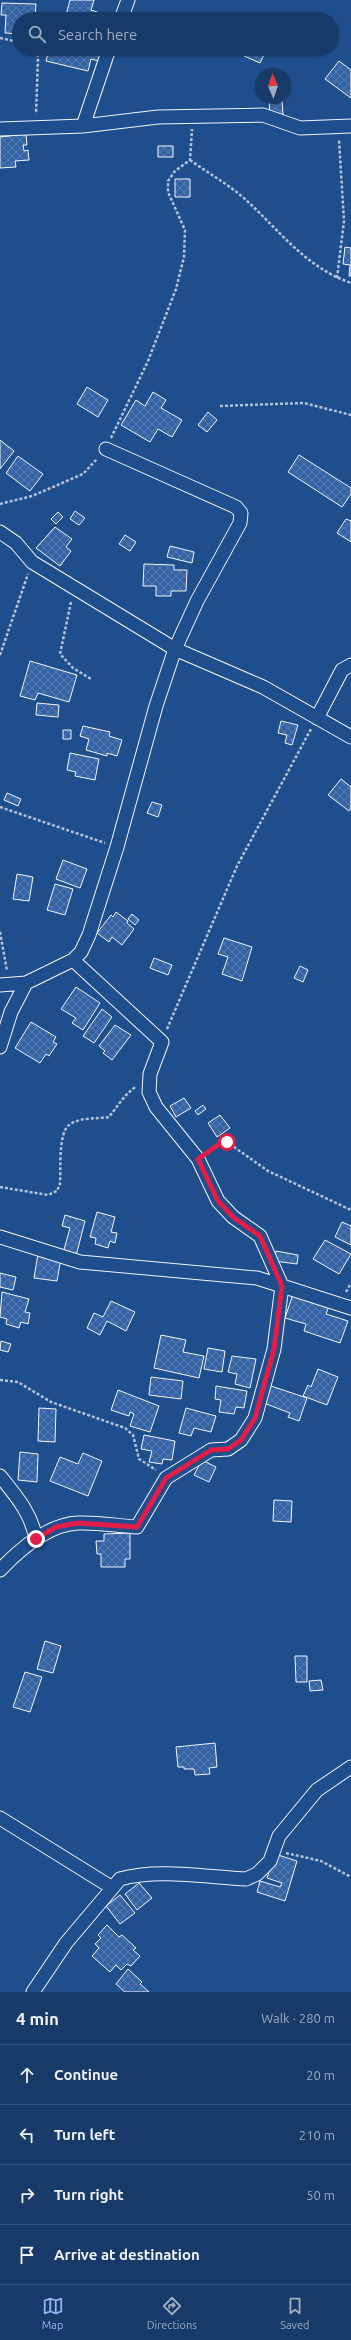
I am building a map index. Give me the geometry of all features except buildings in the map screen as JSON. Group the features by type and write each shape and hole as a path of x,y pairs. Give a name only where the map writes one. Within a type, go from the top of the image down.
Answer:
{"street":[{"path":"124,12 128,0"},
{"path":"83,126 107,56"},
{"path":"0,128 83,126 158,117 263,115 300,128 351,126"},
{"path":"5,985 26,983 73,960 81,952 89,935 117,847 156,706 175,649 197,601 240,523 241,513 236,507 106,449"},
{"path":"0,532 16,543 32,562 175,649 263,688 351,738"},
{"path":"317,718 342,670 351,665"},
{"path":"0,1570 36,1539 56,1527 78,1523 137,1527 166,1478 211,1450 228,1449 241,1440 255,1418 274,1349 282,1286 260,1236 233,1217 218,1201 198,1159 156,1107 149,1092 150,1074 162,1042 73,960"},
{"path":"0,1047 11,1012 26,983"},
{"path":"0,1237 80,1262 257,1278 351,1308"},
{"path":"0,1476 24,1505 33,1523 36,1539"},
{"path":"33,1992 66,1943 120,1879 130,1876 157,1874 246,1879 257,1874 270,1861 279,1836 317,1790 351,1767"},
{"path":"0,1818 111,1888"}],"path":[{"path":"0,38 12,41"},
{"path":"36,126 38,56"},
{"path":"0,504 32,496 83,474 106,449 148,361 176,289 184,258 185,230 168,192 168,181 175,172 190,160 193,117"},
{"path":"336,127 340,147 344,221 337,278"},
{"path":"190,160 244,198 290,246 337,278 351,283"},
{"path":"220,406 304,403 351,415"},
{"path":"0,655 32,562"},
{"path":"74,588 60,654 73,668 91,679"},
{"path":"162,1042 237,866 317,718"},
{"path":"0,807 117,847"},
{"path":"0,932 5,985"},
{"path":"0,1187 48,1195 56,1191 60,1184 63,1134 69,1125 79,1121 109,1117 125,1096 150,1074"},
{"path":"198,1159 218,1145 227,1142 268,1171 351,1210"},
{"path":"0,1380 18,1382 51,1402 125,1428 132,1435 139,1459 166,1478"},
{"path":"275,1850 321,1861 351,1877"}],"route":[{"path":"36,1539 56,1527 78,1523 137,1527 166,1478 211,1450 228,1449 241,1440 255,1418 274,1349 282,1286 260,1236 233,1217 218,1201 198,1159 218,1145 227,1142"}]}
